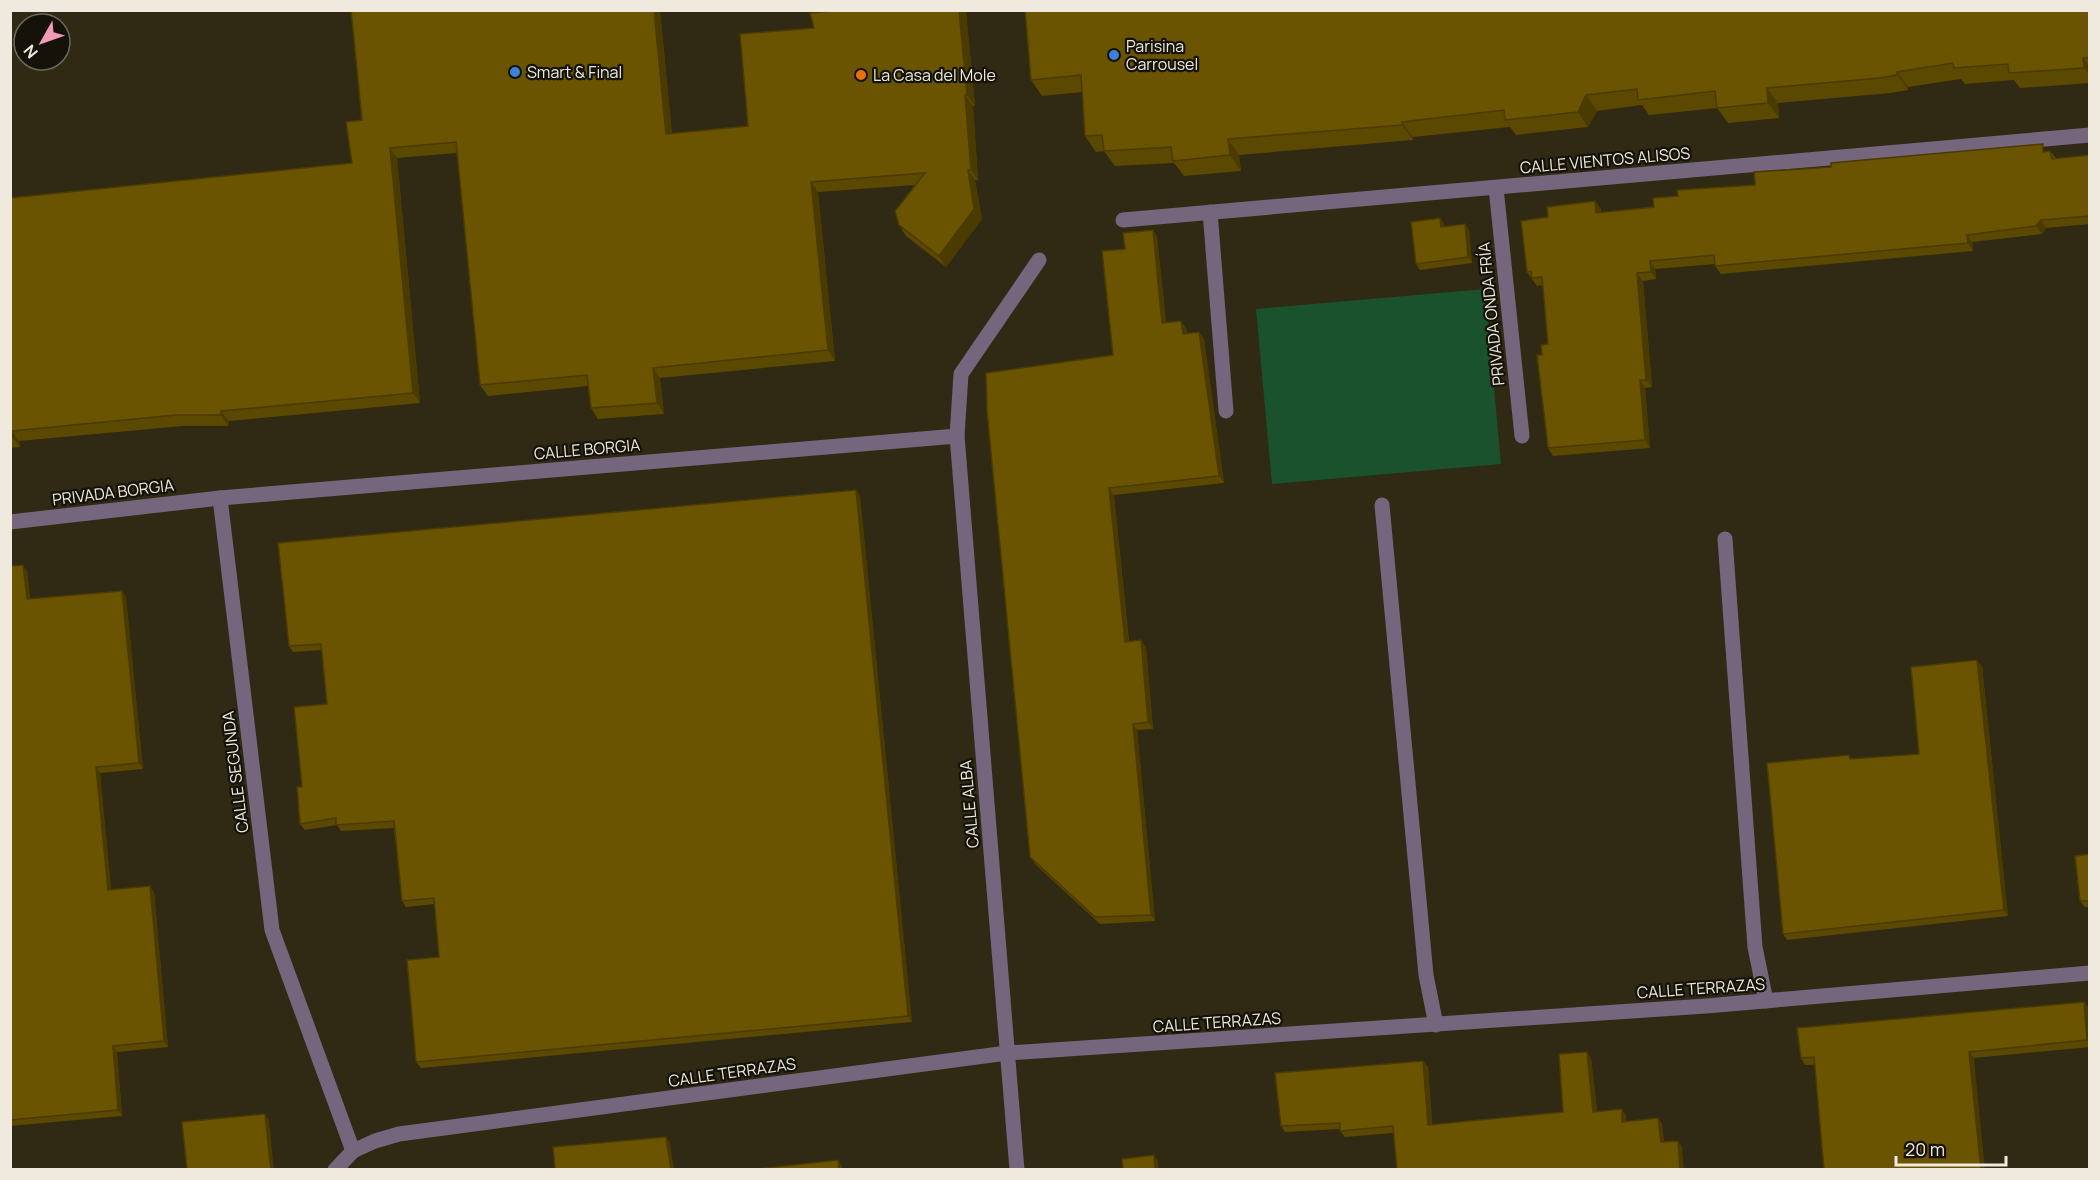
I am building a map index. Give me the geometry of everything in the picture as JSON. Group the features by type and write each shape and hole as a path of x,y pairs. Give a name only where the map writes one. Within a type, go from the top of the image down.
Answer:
{"street":[{"name":"CALLE VIENTOS ALISOS","path":"1123,220 2090,135"},
{"name":"PRIVADA ONDA FRÍA","path":"1496,188 1522,436"},
{"path":"1210,212 1226,411"},
{"name":"CALLE ALBA","path":"1017,1170 957,436 961,374 1039,260"},
{"name":"CALLE BORGIA","path":"220,498 957,436"},
{"name":"PRIVADA BORGIA","path":"10,522 220,498"},
{"name":"CALLE SEGUNDA","path":"220,498 272,930 313,1035 353,1151"},
{"path":"1382,506 1426,975 1436,1025"},
{"path":"1725,539 1755,947 1766,1001"},
{"name":"CALLE TERRAZAS","path":"353,1151 399,1134 1007,1053 1766,1001 2090,973"},
{"path":"335,1170 353,1151"}],"green space":[{"path":"1485,289 1501,464 1272,484 1256,309"}],"building":[{"path":"351,10 654,10 666,134 748,126 740,34 814,28 810,13 845,10 959,10 967,95 965,95 971,170 968,170 974,209 939,256 899,225 895,211 925,173 811,182 828,350 653,368 657,403 591,408 587,375 480,385 456,142 390,148 413,393 221,411 221,415 176,415 12,431 12,437 10,437 10,198 352,163 346,122 362,120"},
{"path":"1025,10 2090,10 2090,57 2083,58 2084,68 2009,73 2008,64 1954,68 1953,63 1897,72 1897,75 1880,78 1767,88 1768,103 1717,108 1715,91 1638,100 1637,89 1586,95 1578,112 1505,120 1504,110 1402,122 1402,125 1228,139 1230,155 1173,161 1171,147 1104,151 1102,135 1085,136 1081,75 1031,80"},
{"path":"2043,144 2043,152 2050,151 2052,159 2090,155 2090,216 2041,220 2036,226 1967,235 1968,243 1715,266 1714,255 1650,261 1651,272 1637,273 1646,380 1640,380 1645,440 1548,448 1537,355 1542,355 1541,345 1548,344 1542,277 1532,278 1531,271 1527,272 1521,221 1548,217 1547,207 1595,201 1596,213 1654,207 1653,198 1678,196 1677,190 1755,185 1754,172 1831,167 1831,163"},
{"path":"1440,218 1441,227 1465,224 1468,257 1416,264 1411,222"},
{"path":"1153,230 1162,323 1181,321 1183,334 1199,332 1219,476 1109,488 1125,642 1141,640 1148,722 1133,724 1151,915 1095,917 1030,857 987,411 986,373 1113,355 1102,251 1125,249 1123,233"},
{"path":"856,490 908,1016 416,1062 407,960 439,957 434,898 402,901 394,821 336,825 336,818 300,824 297,787 302,787 294,707 327,704 321,644 289,646 278,543"},
{"path":"23,565 27,599 122,591 139,763 96,767 108,890 150,886 164,1041 113,1046 118,1110 10,1120 10,566"},
{"path":"1977,660 2004,910 1783,934 1767,763 1849,755 1850,759 1919,754 1911,667"},
{"path":"2090,854 2090,901 2080,901 2075,856"},
{"path":"2084,1002 2087,1040 1969,1052 1981,1170 1824,1170 1814,1057 1801,1058 1797,1028"},
{"path":"1587,1052 1593,1112 1622,1109 1622,1122 1658,1118 1661,1142 1678,1141 1680,1170 1397,1170 1393,1126 1340,1131 1340,1123 1281,1126 1275,1073 1423,1061 1428,1125 1563,1112 1559,1054"},
{"path":"265,1114 271,1170 187,1170 182,1122"},
{"path":"666,1137 671,1170 555,1170 553,1147"},
{"path":"1154,1155 1155,1170 1123,1170 1122,1159"},
{"path":"838,1160 839,1170 748,1170"}],"place":[{"name":"Parisina Carrousel","path":"1114,55"},
{"name":"Smart & Final","path":"515,72"},
{"name":"La Casa del Mole","path":"861,75"}]}
